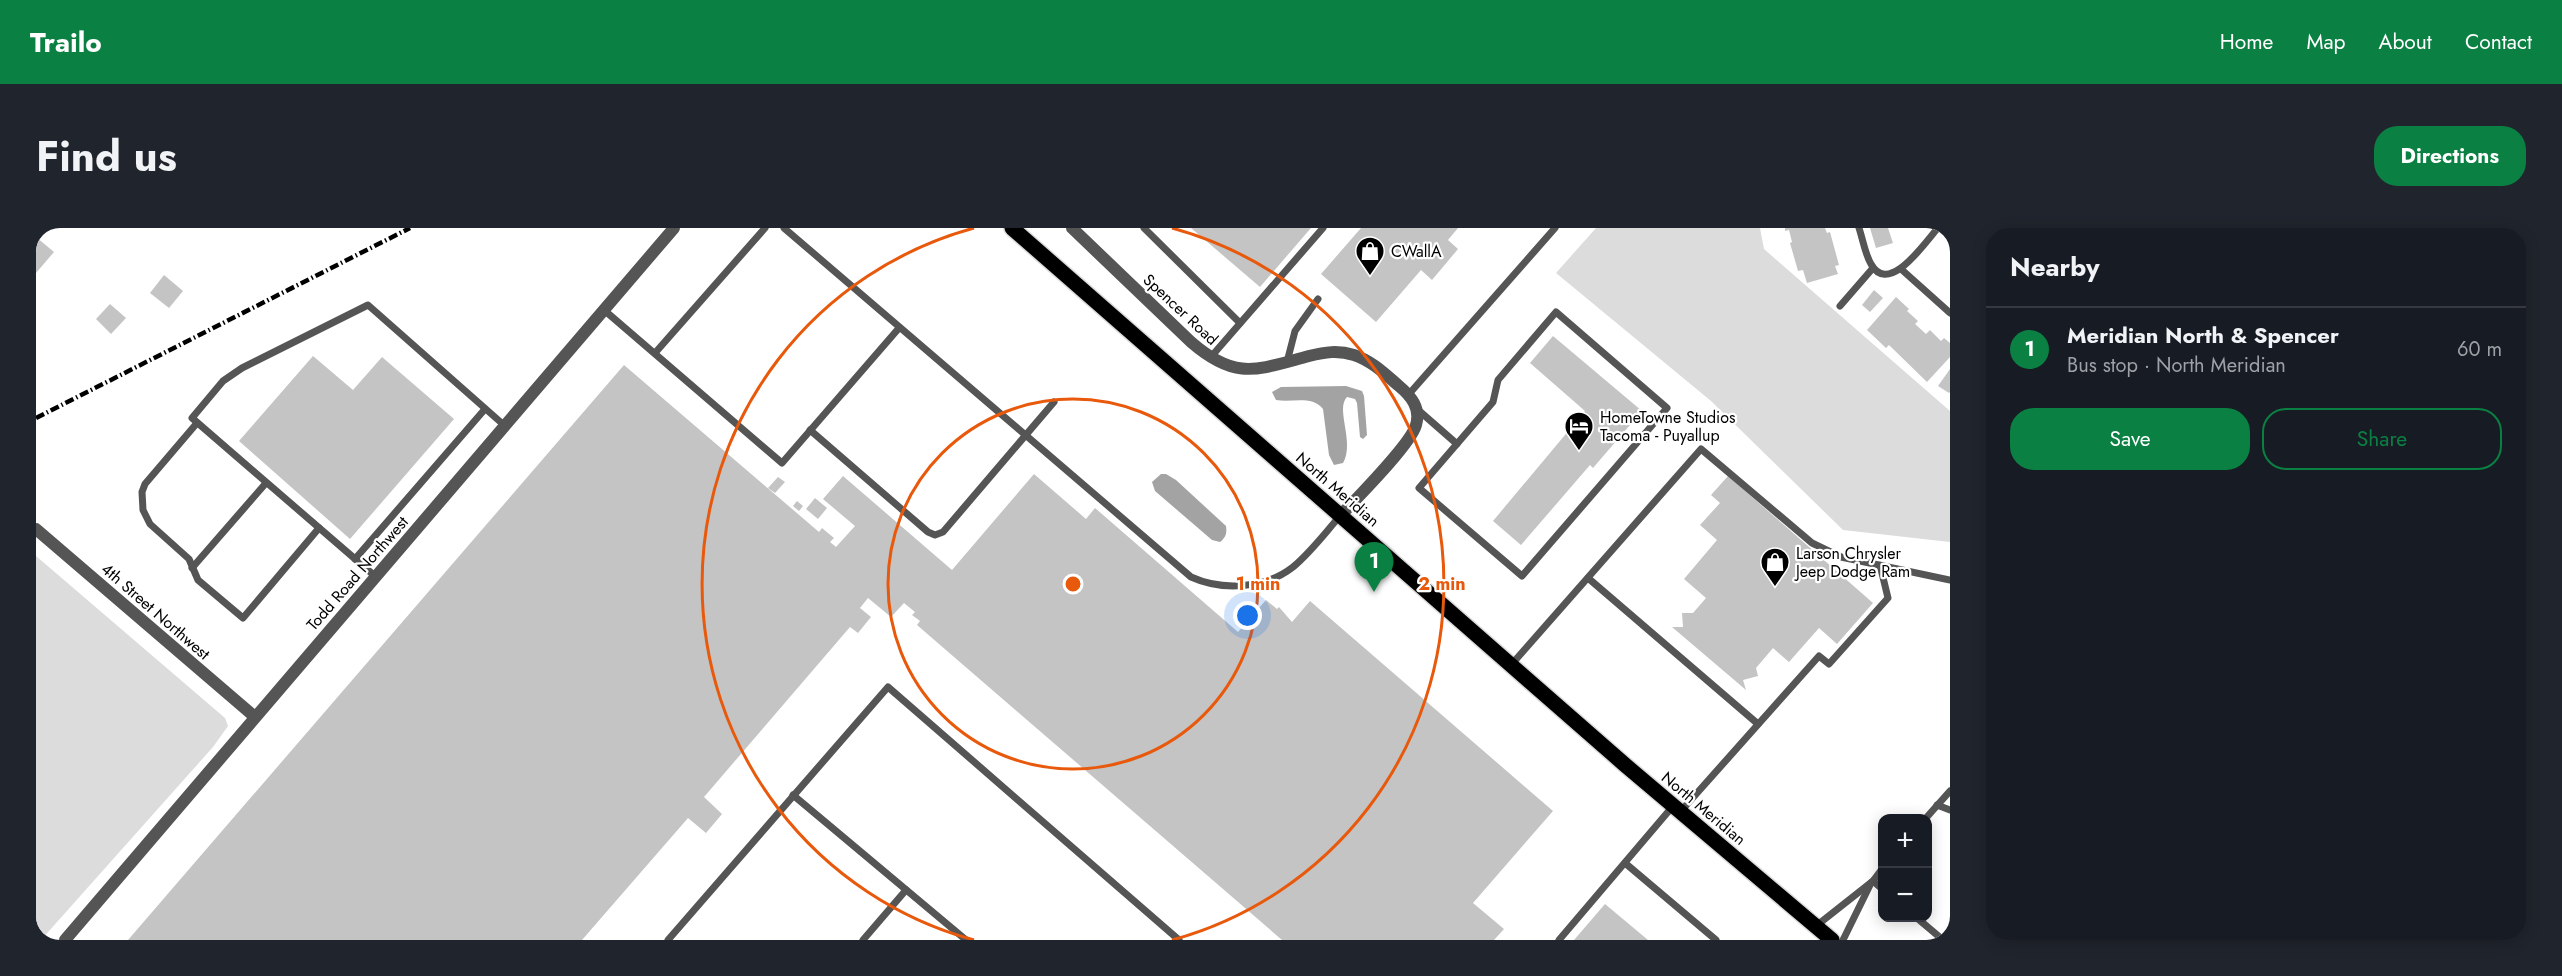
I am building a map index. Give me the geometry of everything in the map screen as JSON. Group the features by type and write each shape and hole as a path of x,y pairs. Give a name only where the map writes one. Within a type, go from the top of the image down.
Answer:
{"main road":[{"name":"North Meridian","path":"1012,228 1511,665 1833,940"}],"street":[{"name":"Todd Road Northwest","path":"64,940 674,228"},
{"name":"Spencer Road","path":"1072,228 1210,358 1227,367 1248,370 1329,351 1348,354 1370,362 1409,394 1417,409"},
{"path":"1340,516 1406,443 1416,426 1417,409"},
{"name":"4th Street Northwest","path":"36,530 255,717"}],"lane":[{"path":"655,354 765,228"},
{"path":"784,228 1183,572 1204,583 1227,586 1259,582 1275,577 1291,568 1305,556 1340,516"},
{"path":"1144,228 1240,323"},
{"path":"1210,358 1323,228"},
{"path":"1409,394 1555,228"},
{"path":"1859,228 1873,268 1880,273 1890,274 1901,269 1938,228"},
{"path":"1840,306 1873,268"},
{"path":"1901,269 1950,313"},
{"path":"1287,362 1294,331 1318,299"},
{"path":"376,577 192,418 223,381 232,374 368,305 505,426"},
{"path":"604,310 782,463 899,327"},
{"path":"1556,312 1667,408 1522,576 1419,488 1457,444 1493,402 1498,380 1556,312"},
{"path":"810,430 928,532 935,535 943,532 1054,402"},
{"path":"355,559 485,409"},
{"path":"1417,409 1457,444"},
{"path":"197,423 145,484 142,501 145,518 189,559 198,580 243,618 319,528"},
{"path":"1511,665 1701,449 1812,543 1841,557 1950,580"},
{"path":"192,568 266,483"},
{"path":"1559,940 1625,863 1758,724 1819,656 1829,664 1888,598 1880,565"},
{"path":"1588,578 1758,724"},
{"path":"668,940 888,687 1179,940"},
{"path":"1930,814 1950,790"},
{"path":"793,795 966,940"},
{"path":"1937,805 1950,810"},
{"path":"1625,863 1716,940"},
{"path":"1816,926 1878,873"},
{"path":"1872,880 1878,885"},
{"path":"1843,940 1872,880"},
{"path":"863,940 906,890"},
{"path":"1922,922 1943,940"}],"shaded area":[{"path":"1596,228 1760,228 1764,249 1950,411 1950,542 1843,530 1711,401 1556,273"},
{"path":"1346,386 1362,391 1367,435 1363,439 1360,437 1357,403 1355,399 1347,397 1343,409 1346,455 1343,463 1334,465 1329,455 1323,409 1308,401 1276,400 1272,392 1281,387"},
{"path":"1161,474 1166,474 1176,480 1226,526 1226,535 1220,542 1212,540 1155,491 1152,482"},
{"path":"36,556 225,718 228,726 213,747 41,940 36,940"}],"building":[{"path":"1191,228 1311,228 1260,287"},
{"name":"CWallA","path":"1361,228 1458,228 1448,240 1458,249 1432,280 1421,270 1376,322 1321,274"},
{"path":"1785,228 1825,228 1827,233 1830,232 1839,265 1835,266 1838,274 1807,283 1803,270 1798,271 1790,243 1792,242 1789,230 1785,231"},
{"path":"1870,228 1888,228 1893,243 1876,248"},
{"path":"36,237 54,252 36,273"},
{"path":"164,275 183,291 169,308 150,293"},
{"path":"1874,290 1883,298 1870,312 1862,305"},
{"path":"1896,297 1909,309 1907,311 1918,321 1915,324 1926,334 1930,330 1941,341 1944,338 1950,343 1950,357 1927,382 1889,345 1886,348 1867,330"},
{"path":"110,304 126,318 111,334 96,319"},
{"name":"HomeTowne Studios Tacoma - Puyallup","path":"1553,336 1642,411 1593,468 1590,465 1521,545 1493,521 1585,411 1530,363"},
{"path":"313,356 353,390 382,357 454,419 350,539 239,441"},
{"path":"624,365 819,532 822,528 834,538 830,542 836,547 855,526 823,499 843,476 952,570 1034,474 1086,519 1095,508 1238,632 1266,600 1277,609 1279,607 1292,622 1310,601 1553,811 1473,903 1504,929 1494,940 1282,940 917,625 920,621 912,615 915,612 904,603 891,617 868,598 860,608 871,617 858,633 850,627 704,797 722,814 706,833 688,818 582,940 128,940"},
{"path":"1950,369 1950,392 1949,393 1938,386"},
{"name":"Larson Chrysler Jeep Dodge Ram","path":"1728,476 1873,603 1837,644 1819,628 1789,662 1773,648 1756,668 1758,676 1743,680 1746,690 1672,627 1683,627 1682,613 1693,613 1706,598 1684,579 1717,540 1700,525 1720,503 1711,495"},
{"path":"778,477 785,482 775,493 768,488"},
{"path":"815,498 827,508 818,519 806,509"},
{"path":"797,501 803,506 799,511 793,506"},
{"path":"1605,904 1648,940 1574,940"}],"railway":[{"path":"36,418 410,228"}],"place":[{"name":"CWallA","path":"1370,276"},
{"name":"HomeTowne Studios Tacoma - Puyallup","path":"1579,452"},
{"name":"Larson Chrysler Jeep Dodge Ram","path":"1775,588"},
{"name":"Meridian North & Spencer","path":"1374,592"}]}
